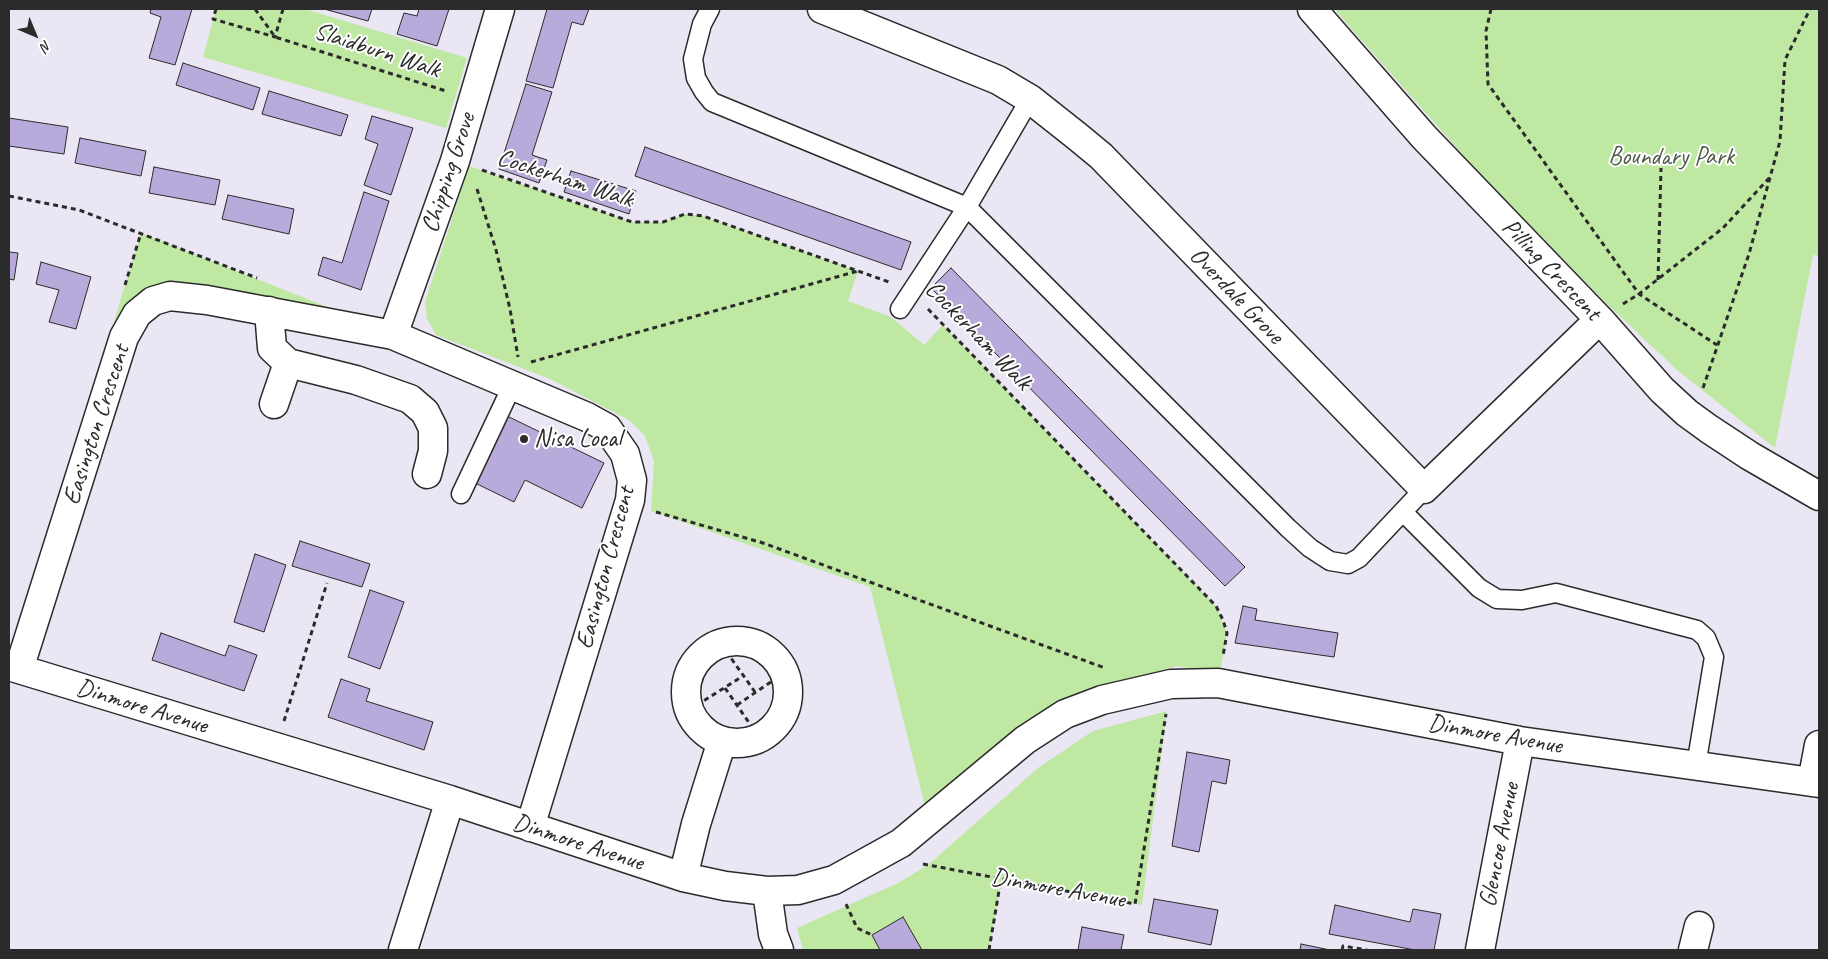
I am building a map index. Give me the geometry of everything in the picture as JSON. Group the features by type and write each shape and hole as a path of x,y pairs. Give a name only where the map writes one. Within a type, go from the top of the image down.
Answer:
{"street":[{"name":"Chipping Grove","path":"393,335 462,163 473,100 500,9"},
{"name":"Overdale Grove","path":"822,9 998,80 1030,99 1101,156 1424,489"},
{"name":"Pilling Crescent","path":"1312,9 1424,137 1600,321 1662,390 1687,413 1750,456 1819,496"},
{"name":"Easington Crescent","path":"14,668 124,337 137,314 153,301 170,296 207,300 393,335 587,417 607,428 625,454 632,480 629,504 530,827"},
{"path":"269,312 272,348 288,363 356,380 410,399 425,412 433,428 432,451 427,474"},
{"path":"1424,489 1600,321"},
{"path":"274,404 288,363"},
{"path":"732,641 756,644 775,658 784,673 788,684 788,699 784,713 776,725 765,735 751,741 737,743 722,741 708,734 697,724 689,710 686,695 687,680 693,666 703,654 721,644 732,641"},
{"name":"Dinmore Avenue","path":"14,668 450,800 683,877 725,886 767,891 798,890 834,880 880,856 901,843 1025,740 1065,714 1102,700 1171,684 1218,684 1520,741 1816,783"},
{"path":"683,877 696,824 722,741"},
{"name":"Glencoe Avenue","path":"1480,950 1520,741"},
{"path":"1816,783 1819,745"},
{"path":"403,950 450,800"},
{"path":"767,891 773,934 779,950"}],"lane":[{"path":"710,9 702,24 693,60 696,78 712,102 966,207 1281,522 1310,548 1330,561 1348,564 1359,558 1424,489"},
{"path":"900,309 966,207 1030,99"},
{"path":"461,494 512,386"},
{"path":"1403,512 1479,588 1497,599 1522,600 1556,593 1697,630 1706,638 1714,657 1696,766"}],"path":[{"path":"216,9 213,20 274,37 283,9"},
{"name":"Slaidburn Walk","path":"256,9 274,37 473,100"},
{"path":"1491,9 1486,31 1488,84 1639,294 1717,345"},
{"path":"1687,413 1702,390 1750,254 1780,141 1786,60 1810,9"},
{"path":"462,163 496,250 510,309 520,365 487,374"},
{"name":"Cockerham Walk","path":"462,163 632,222 663,222 685,214 703,216 912,290 1216,606 1224,620 1227,632 1218,684"},
{"path":"1658,280 1661,168"},
{"path":"1600,321 1658,280 1723,228 1771,176"},
{"path":"9,196 79,210 266,282"},
{"path":"529,362 858,271"},
{"path":"629,504 762,543 1114,671"},
{"path":"276,748 327,582"},
{"path":"721,644 755,692"},
{"path":"737,705 784,673"},
{"path":"689,710 743,676"},
{"name":"Dinmore Avenue","path":"880,856 1135,904 1171,684"},
{"path":"725,688 759,737"},
{"path":"989,950 1001,879"},
{"path":"834,880 857,928 872,935"},
{"path":"1342,950 1343,946 1367,950"}],"green space":[{"path":"216,9 305,9 467,58 446,128 203,57"},
{"name":"Boundary Park","path":"1334,9 1819,9 1819,256 1813,255 1775,448 1677,370 1605,302 1470,163"},
{"path":"469,166 632,222 663,222 685,214 703,216 858,271 848,301 891,317 924,345 943,325 1216,606 1227,633 1220,673 1177,666 1069,697 972,765 925,806 870,587 651,511 654,461 645,436 629,420 550,379 436,335 427,319 425,302"},
{"path":"141,233 393,335 147,293 114,321"},
{"path":"1167,711 1142,905 1002,879 989,950 803,950 797,928 898,883 928,865 1038,768 1093,731"}],"building":[{"path":"151,9 192,9 175,65 149,58 161,17 150,13"},
{"path":"324,9 372,9 368,21"},
{"path":"419,9 449,9 437,46 397,34 404,13 417,16"},
{"path":"547,9 589,9 583,25 572,22 553,88 526,81"},
{"path":"183,63 260,88 253,110 176,85"},
{"path":"526,84 552,92 532,155 547,160 539,183 499,169"},
{"path":"269,91 348,115 341,136 262,114"},
{"path":"372,116 413,128 391,195 364,185 378,144 365,139"},
{"path":"9,118 68,127 64,154 9,146"},
{"path":"80,138 146,151 141,176 75,163"},
{"path":"645,147 911,242 901,270 635,176"},
{"path":"154,167 220,180 215,205 149,193"},
{"path":"571,171 636,191 629,214 564,192"},
{"path":"364,192 389,201 361,290 318,275 323,257 342,263"},
{"path":"228,195 294,209 289,234 222,219"},
{"path":"9,252 18,253 14,280 9,279"},
{"path":"41,262 91,277 76,329 49,322 59,290 36,284"},
{"path":"951,268 1245,567 1225,586 931,288"},
{"name":"Nisa Local","path":"505,415 604,463 582,508 525,480 514,502 473,482"},
{"path":"300,541 370,564 362,587 292,566"},
{"path":"255,554 286,565 264,632 234,622"},
{"path":"370,590 404,602 380,669 348,657"},
{"path":"1243,606 1257,609 1255,620 1338,633 1334,657 1235,643"},
{"path":"161,633 225,656 229,645 257,655 244,691 152,660"},
{"path":"341,679 370,689 366,701 433,722 424,750 328,717"},
{"path":"1187,752 1230,760 1226,784 1212,781 1199,852 1172,846"},
{"path":"1154,899 1218,910 1211,945 1148,932"},
{"path":"1335,905 1410,922 1413,909 1441,914 1434,950 1415,950 1329,934"},
{"path":"903,917 922,950 880,950 872,935"},
{"path":"1082,927 1124,935 1121,950 1078,950"},
{"path":"1301,944 1330,950 1300,950"}],"place":[{"name":"Nisa Local","path":"524,439"}]}
